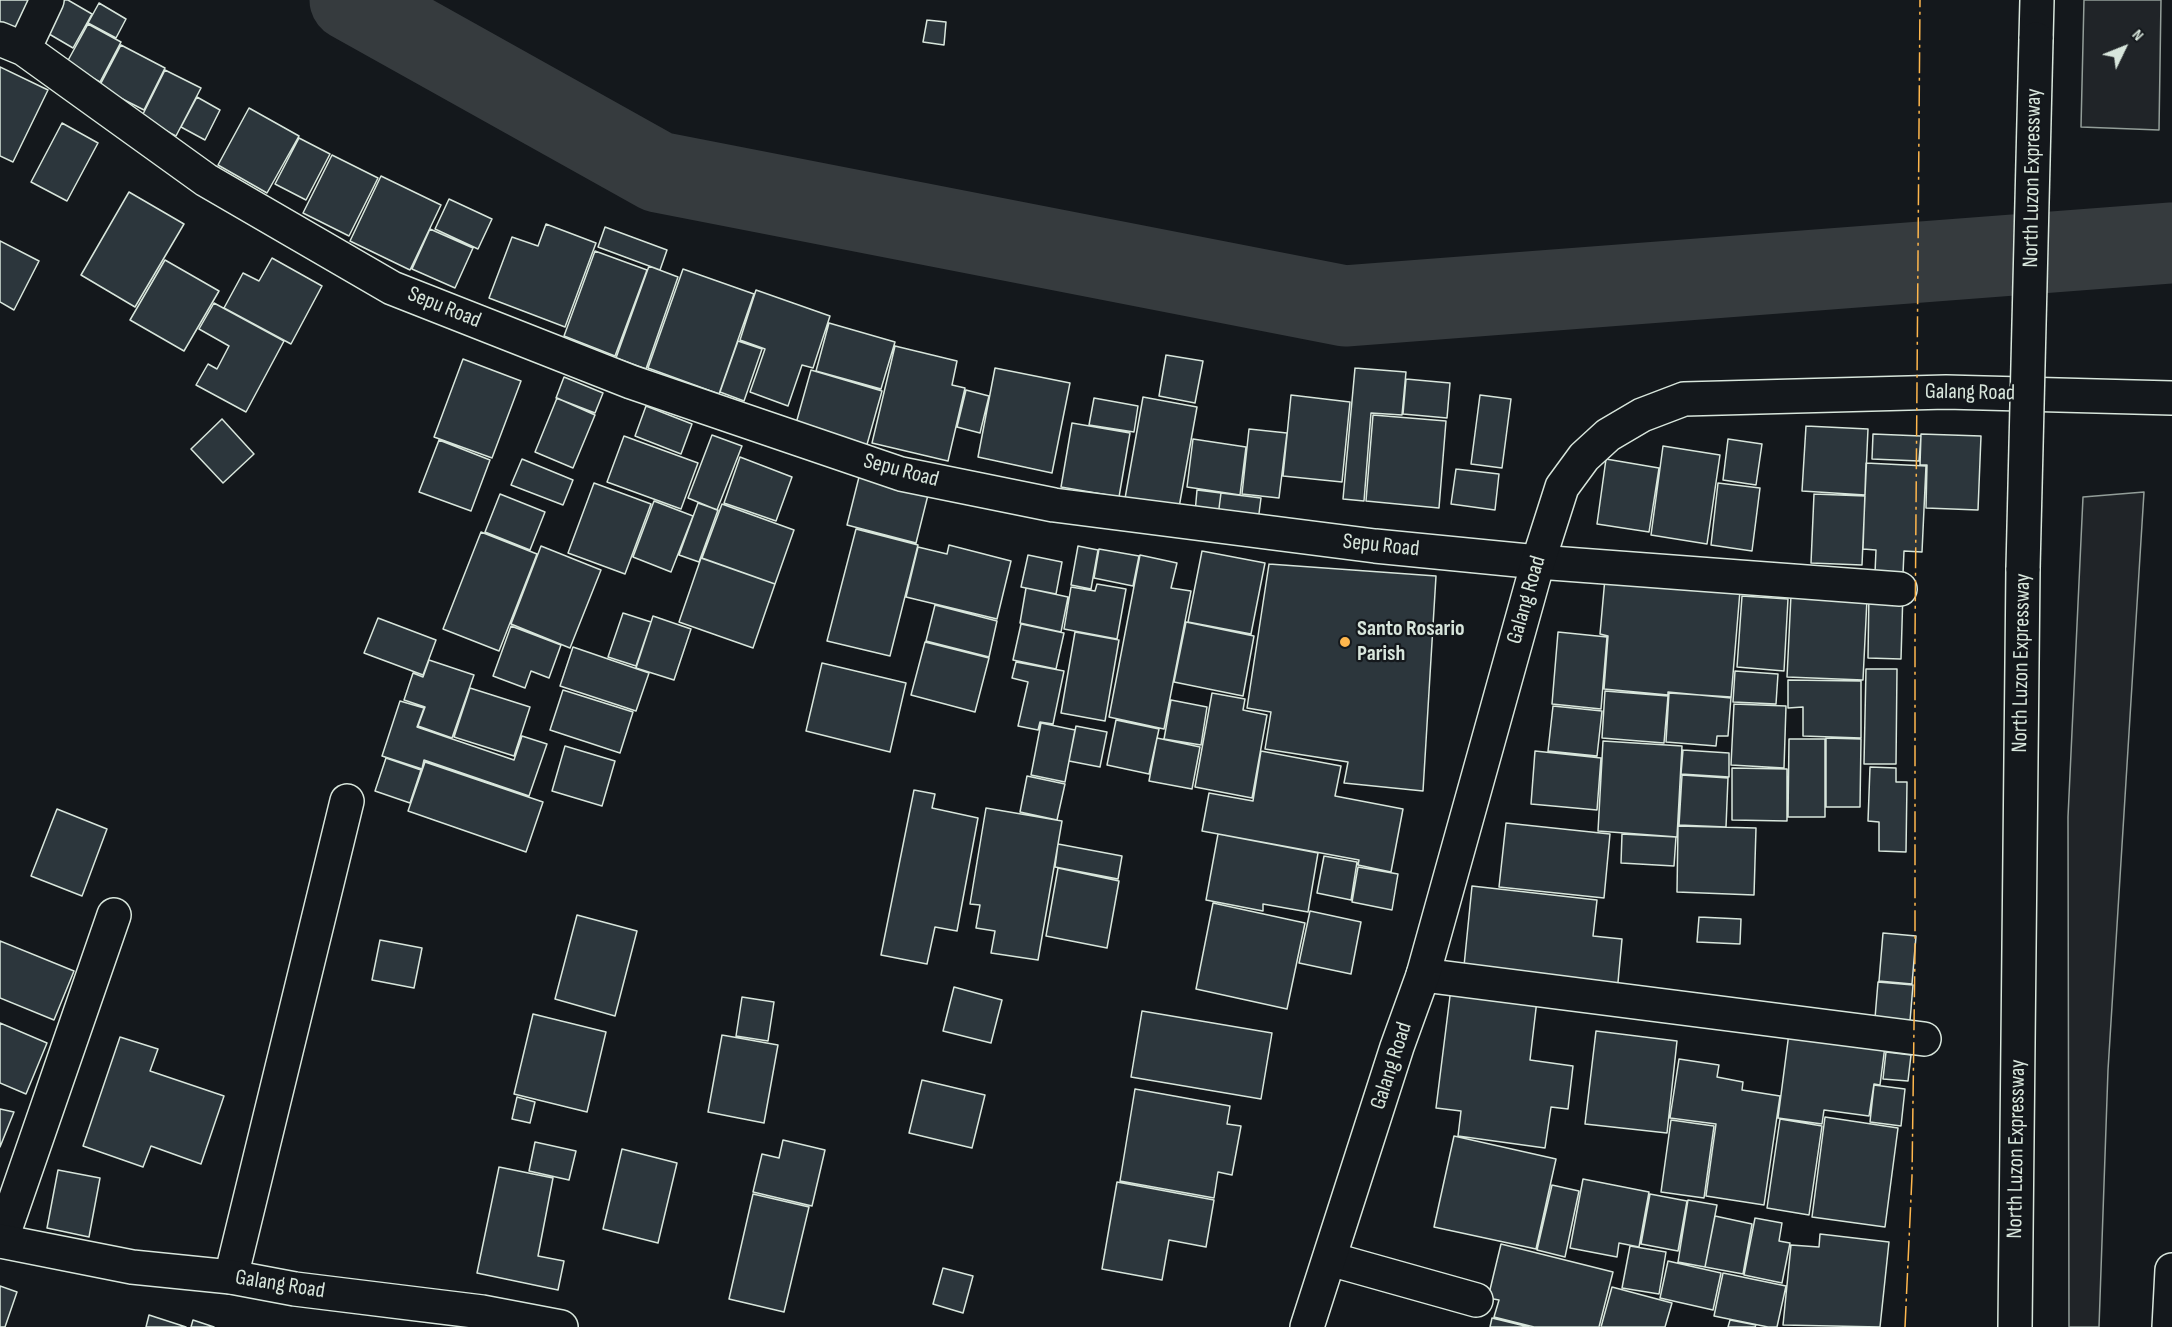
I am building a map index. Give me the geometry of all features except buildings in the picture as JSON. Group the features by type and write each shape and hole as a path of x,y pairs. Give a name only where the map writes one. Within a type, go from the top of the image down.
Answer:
{"main road":[{"path":"12,44 47,0"},
{"name":"North Luzon Expressway","path":"2015,1327 2023,568 2037,0"},
{"name":"Sepu Road","path":"12,44 206,180 392,288 631,382 901,474 1054,505 1375,546 1538,562 1900,589"},
{"name":"Galang Road","path":"1307,1327 1397,1047 1423,975 1538,562 1562,487 1584,457 1608,435 1642,415 1684,399 1946,392 2172,398"},
{"path":"231,1277 347,801"},
{"path":"1,1241 114,915"},
{"path":"1423,975 1924,1039"},
{"name":"Galang Road","path":"1,1241 132,1267 231,1277 295,1289 482,1312 561,1327"},
{"path":"1330,1259 1476,1300"},
{"path":"2169,1327 2172,1270"}],"shaded area":[{"path":"2084,0 2161,0 2159,130 2081,127"},
{"path":"2144,492 2108,1070 2099,1327 2069,1327 2068,817 2083,497"}],"waterway":[{"path":"350,0 658,172 1345,306 2172,243"}],"power":[{"path":"1905,1327 1912,1176 1915,951 1920,0"}],"place":[{"name":"Santo Rosario Parish","path":"1345,642"}]}
